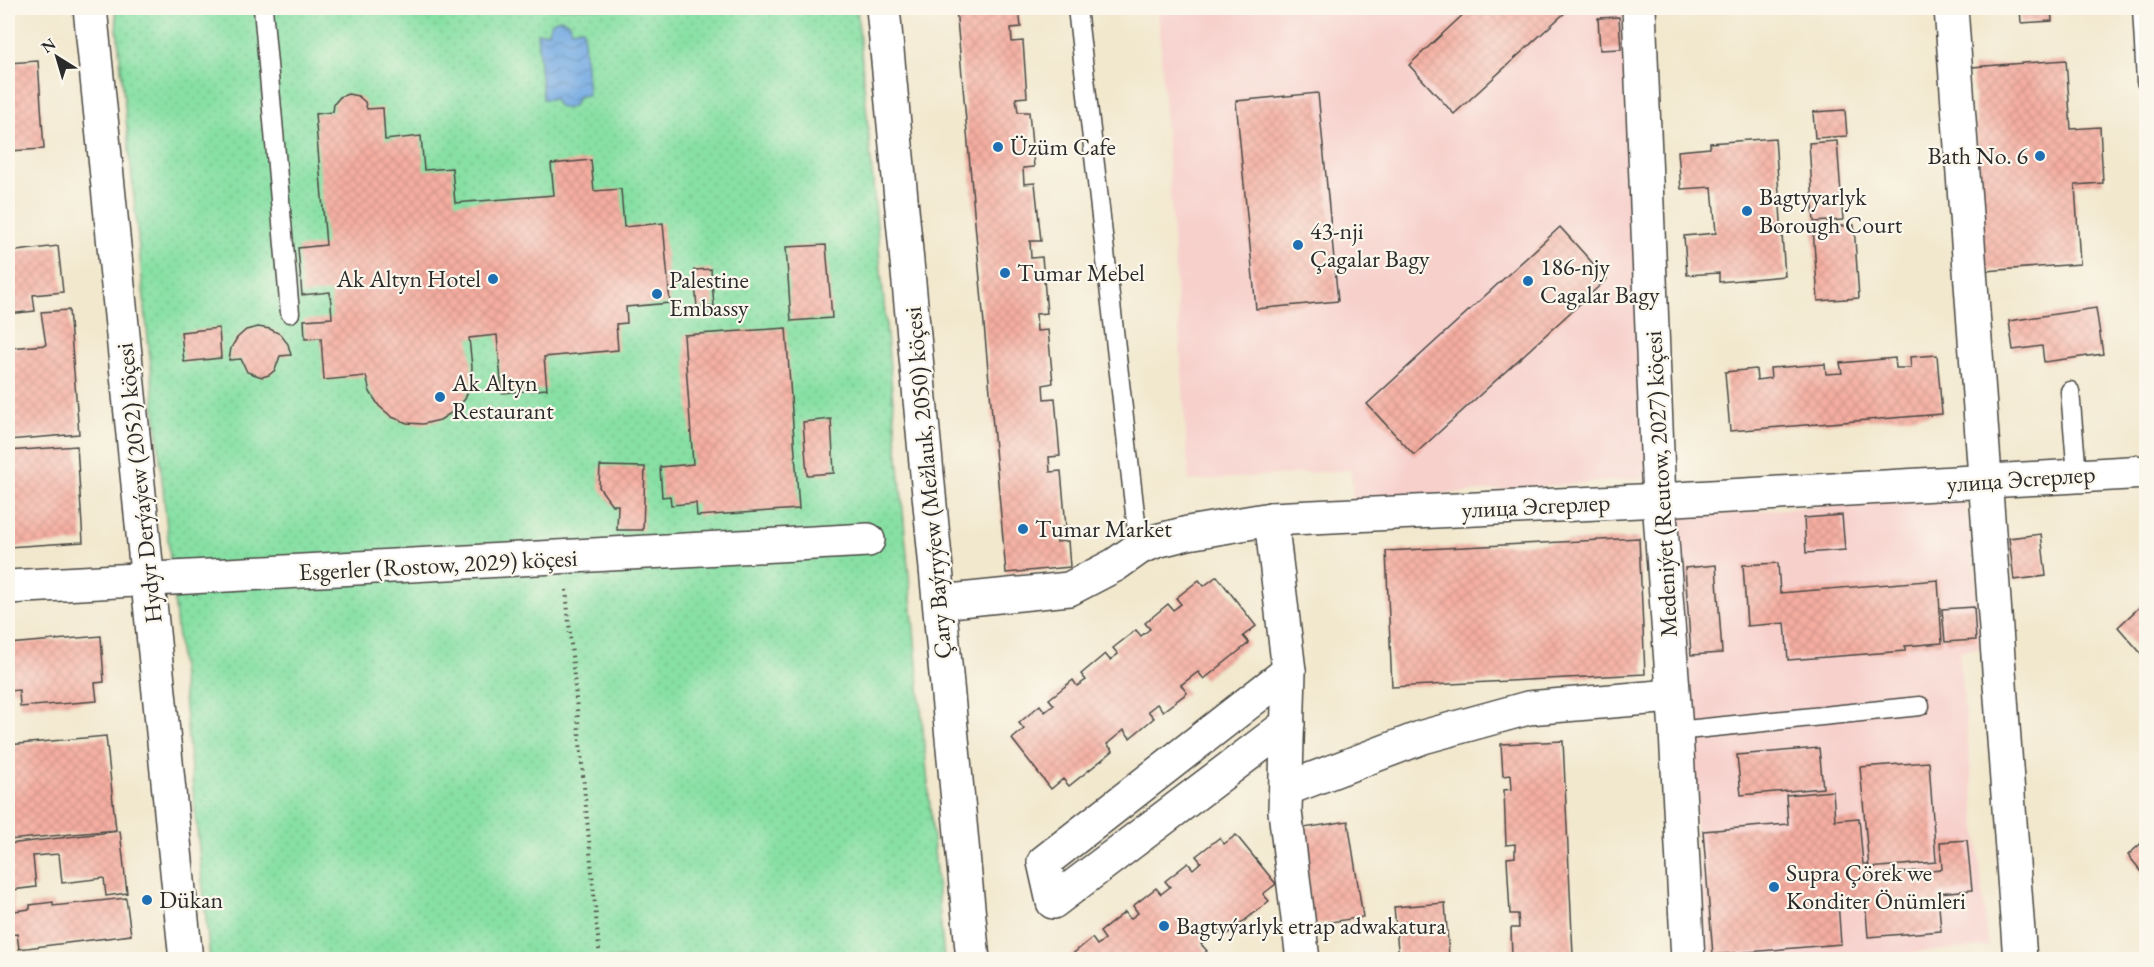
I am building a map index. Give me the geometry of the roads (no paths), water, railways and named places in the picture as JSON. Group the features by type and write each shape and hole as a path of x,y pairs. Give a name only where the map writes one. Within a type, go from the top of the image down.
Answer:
{"street":[{"name":"Hydyr Derýaýew (2052) köçesi","path":"90,8 186,960"},
{"name":"Çary Baýryýew (Mežlauk, 2050) köçesi","path":"883,8 973,960"},
{"name":"Medeniýet (Reutow, 2027) köçesi","path":"1639,8 1659,500 1676,731 1688,960"},
{"path":"1951,8 2020,960"},
{"name":"улица Эсгерлер","path":"940,602 1069,589 1114,565 1138,548 1188,533 1271,519 1659,500 2146,472"},
{"path":"1271,519 1289,671 1285,811 1303,960"},
{"name":"Esgerler (Rostow, 2029) köçesi","path":"8,588 868,540"},
{"path":"1288,724 1053,902 1044,862 1289,671"},
{"path":"1286,789 1423,737 1528,708 1672,696"}],"lane":[{"path":"263,8 290,313"},
{"path":"1077,8 1138,548"},
{"path":"2142,8 2146,82"},
{"path":"2070,391 2077,475"},
{"path":"1676,731 1920,706"}],"water":[{"path":"562,19 569,23 572,30 583,28 588,95 578,96 573,105 567,108 560,107 554,99 543,99 537,33 548,32 552,22"}],"place":[{"name":"Üzüm Cafe","path":"998,147"},
{"name":"Bath No. 6","path":"2040,156"},
{"name":"Bagtyyarlyk Borough Court","path":"1747,211"},
{"name":"43-nji Çagalar Bagy","path":"1298,245"},
{"name":"Tumar Mebel","path":"1005,273"},
{"name":"Ak Altyn Hotel","path":"493,279"},
{"name":"186-njy Cagalar Bagy","path":"1528,281"},
{"name":"Palestine Embassy","path":"657,294"},
{"name":"Ak Altyn Restaurant","path":"440,397"},
{"name":"Tumar Market","path":"1023,529"},
{"name":"Supra Çörek we Konditer Önümleri","path":"1774,887"},
{"name":"Dükan","path":"147,900"},
{"name":"Bagtyýarlyk etrap adwakatura","path":"1164,926"}]}
